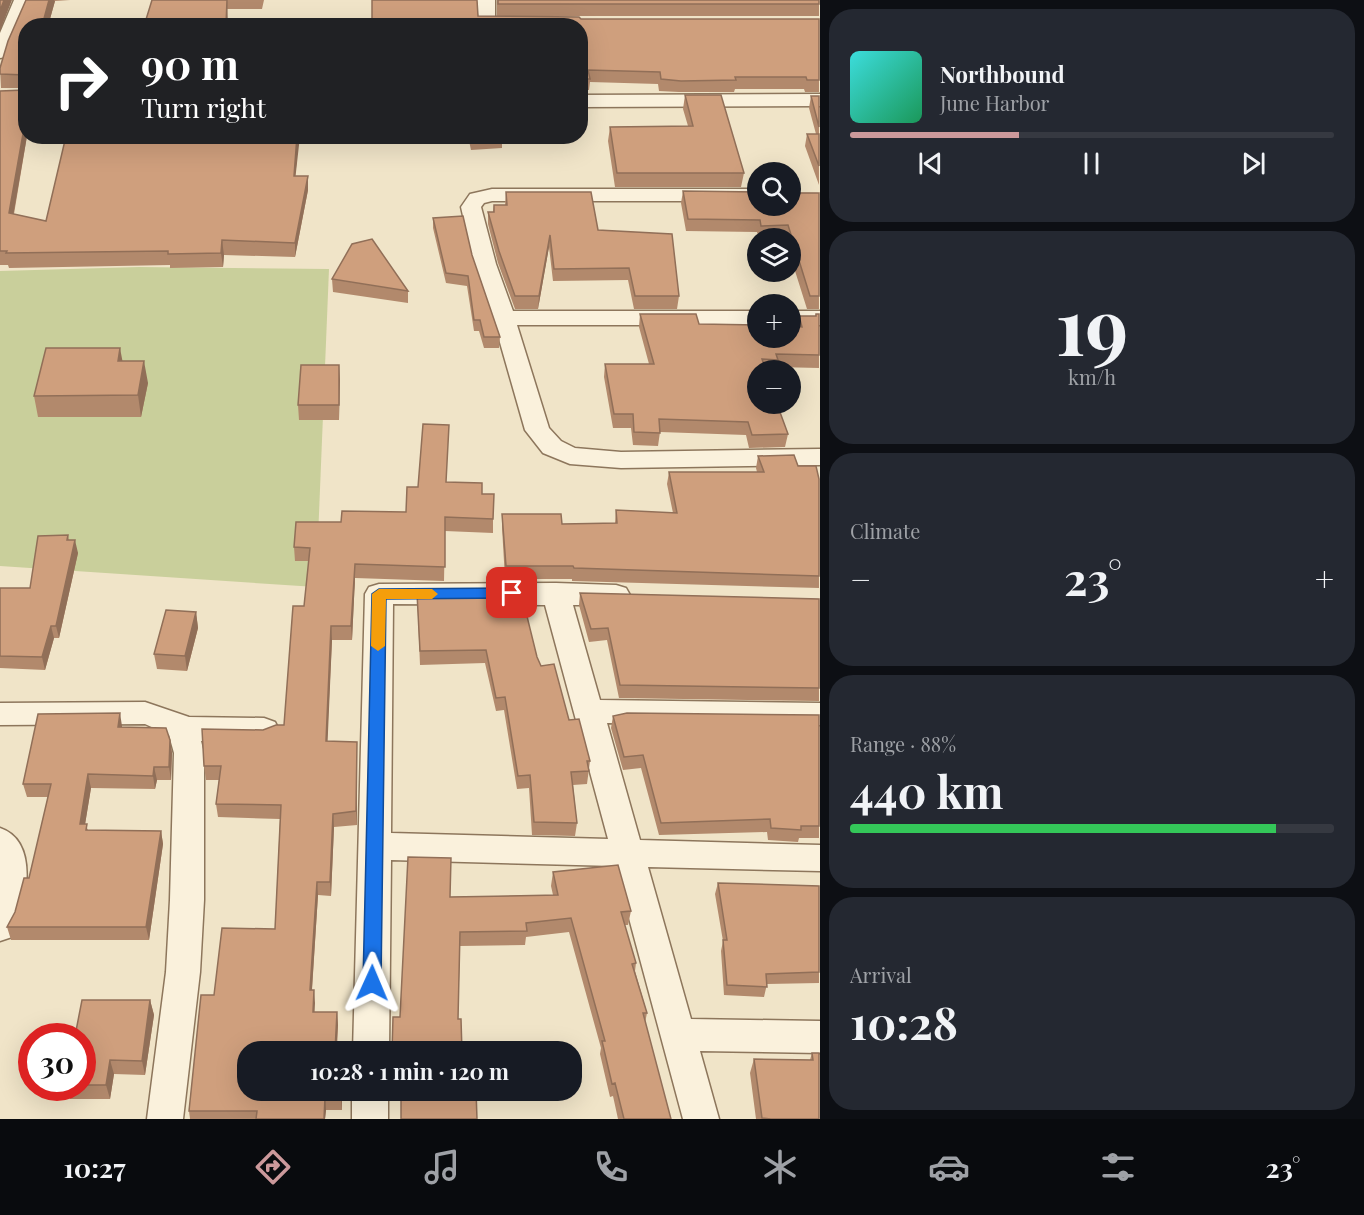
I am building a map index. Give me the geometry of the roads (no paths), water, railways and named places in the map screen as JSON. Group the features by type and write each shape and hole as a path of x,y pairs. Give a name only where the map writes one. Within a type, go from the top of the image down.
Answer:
{"street":[{"path":"486,0 486,18"},
{"path":"0,53 14,7"},
{"path":"588,101 819,100"},
{"path":"747,195 492,195 477,198 471,207 484,264 504,318 537,430 552,447 570,456 621,460 819,457"},
{"path":"504,318 747,318"},
{"path":"801,318 819,318"},
{"path":"556,593 701,1119"},
{"path":"371,1041 379,594 640,595"},
{"path":"588,711 819,714"},
{"path":"0,714 145,713 173,722 183,729 264,730"},
{"path":"165,1119 183,972 187,900 189,753 183,729"},
{"path":"0,841 6,846 11,864 0,927"},
{"path":"375,846 819,858"},
{"path":"678,1035 819,1037"},
{"path":"370,1101 370,1119"}]}
